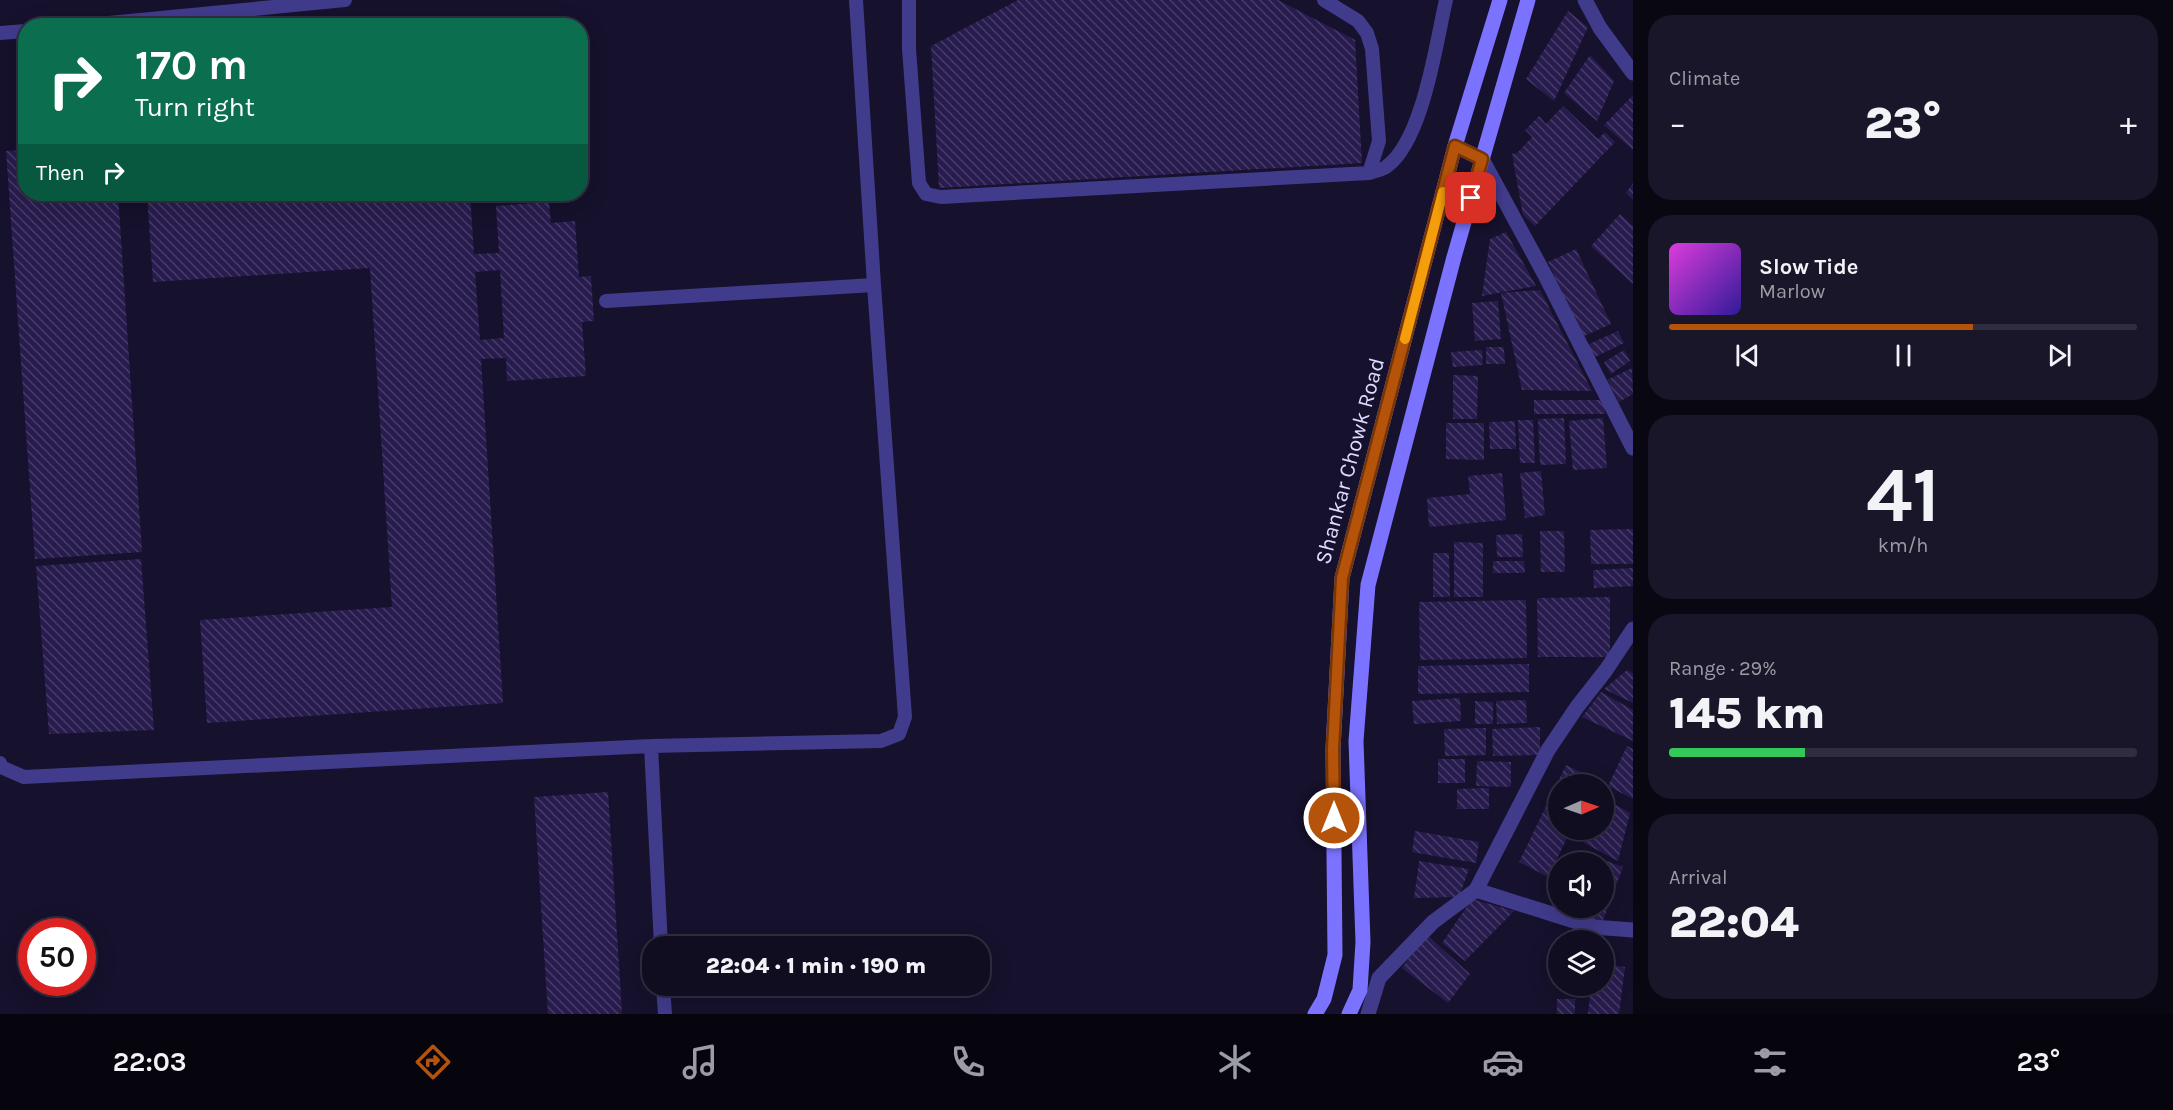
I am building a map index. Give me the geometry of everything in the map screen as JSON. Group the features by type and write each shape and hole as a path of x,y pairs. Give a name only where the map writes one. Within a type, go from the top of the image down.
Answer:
{"main road":[{"name":"Shankar Chowk Road","path":"1315,1014 1324,999 1335,955 1333,749 1342,578 1455,146 1500,0"},
{"path":"1349,1014 1360,990 1364,942 1356,741 1368,585 1482,159 1528,0"}],"street":[{"path":"1585,0 1600,28 1633,73"},
{"path":"1455,146 1482,159 1552,287 1633,448"},
{"path":"1368,1014 1379,978 1433,922 1476,890 1548,750 1633,629"},
{"path":"1476,890 1593,927 1633,930"}],"lane":[{"path":"160,18 345,0"},
{"path":"0,764 1,767 24,777 651,746 881,741 899,734 905,717 856,0"},
{"path":"909,0 909,49 919,183 926,194 941,197 1369,173 1385,168 1408,142 1420,114 1446,0"},
{"path":"1324,0 1358,21 1367,33 1372,49 1379,141 1369,173"},
{"path":"0,33 18,32"},
{"path":"606,301 874,285"},
{"path":"651,746 660,936"},
{"path":"664,996 665,1014"}],"building":[{"path":"1018,0 1278,0 1355,40 1362,163 939,188 931,46"},
{"path":"1568,11 1588,27 1554,101 1526,79"},
{"path":"1590,55 1614,81 1597,121 1564,93"},
{"path":"1633,95 1633,150 1604,125"},
{"path":"1563,106 1598,139 1605,132 1615,142 1535,226 1523,215 1512,154 1517,153 1532,137 1525,130 1539,116 1546,124"},
{"path":"18,150 18,201 118,201 142,552 35,559 6,151"},
{"path":"1633,183 1633,200 1626,193"},
{"path":"147,201 470,201 474,254 499,253 496,206 549,202 551,223 575,221 579,277 591,276 594,321 582,322 586,376 507,381 506,358 481,359 503,703 207,723 200,620 392,607 370,268 153,282","holes":["500,270 504,338 480,340 475,272"]},
{"path":"1620,214 1633,226 1633,284 1591,246"},
{"path":"1506,232 1536,286 1482,296 1490,239"},
{"path":"1576,249 1611,324 1582,337 1548,262"},
{"path":"1540,290 1592,391 1522,390 1501,293"},
{"path":"1498,301 1501,339 1475,341 1472,303"},
{"path":"1618,331 1624,343 1593,358 1587,345"},
{"path":"1486,347 1504,347 1505,364 1486,364"},
{"path":"1482,350 1483,365 1453,367 1451,352"},
{"path":"1624,350 1630,361 1611,374 1604,362"},
{"path":"1632,368 1633,394 1619,402 1607,380"},
{"path":"1453,375 1478,376 1477,419 1453,419"},
{"path":"1534,400 1605,400 1605,414 1534,414"},
{"path":"1564,418 1566,464 1540,465 1538,419"},
{"path":"1603,418 1607,468 1573,470 1569,421"},
{"path":"1518,420 1533,420 1535,463 1520,463"},
{"path":"1515,421 1516,449 1490,449 1489,422"},
{"path":"1446,423 1484,423 1484,460 1446,459"},
{"path":"1541,471 1545,515 1525,518 1520,473"},
{"path":"1502,473 1506,520 1429,527 1427,498 1470,494 1468,476"},
{"path":"1633,529 1633,564 1591,564 1590,530"},
{"path":"1540,531 1564,531 1565,572 1541,572"},
{"path":"1522,534 1523,557 1497,557 1496,535"},
{"path":"1454,542 1483,543 1483,597 1454,597"},
{"path":"1433,553 1449,553 1450,597 1433,597"},
{"path":"141,559 154,730 49,734 36,566"},
{"path":"1493,561 1524,561 1525,573 1493,573"},
{"path":"1633,568 1633,586 1594,588 1593,570"},
{"path":"1610,597 1610,657 1538,657 1537,598"},
{"path":"1526,600 1527,658 1420,660 1419,602"},
{"path":"1529,664 1529,692 1418,694 1418,666"},
{"path":"1627,670 1633,673 1633,703 1604,689"},
{"path":"1601,692 1633,710 1633,741 1582,717"},
{"path":"1460,698 1461,721 1414,724 1412,701"},
{"path":"1526,700 1527,723 1497,724 1496,701"},
{"path":"1475,701 1493,702 1493,724 1475,724"},
{"path":"1540,727 1540,755 1493,756 1492,729"},
{"path":"1486,728 1486,755 1445,756 1444,729"},
{"path":"1627,746 1633,749 1633,799 1614,789 1614,774"},
{"path":"1438,759 1465,759 1465,783 1438,783"},
{"path":"1477,761 1511,762 1511,787 1476,786"},
{"path":"1566,765 1585,774 1562,774"},
{"path":"1489,788 1489,809 1457,809 1457,789"},
{"path":"608,792 622,1014 548,1014 534,797"},
{"path":"1548,802 1548,840 1566,840 1560,852 1548,852 1548,877 1519,862"},
{"path":"1614,804 1630,813 1618,861 1614,859 1614,852 1601,852 1584,843 1586,840 1614,840"},
{"path":"1415,831 1479,842 1476,863 1412,852"},
{"path":"1419,861 1469,869 1459,897 1414,898"},
{"path":"1614,864 1623,867 1614,891"},
{"path":"1472,899 1514,911 1465,961 1442,943"},
{"path":"1588,918 1604,918 1602,923"},
{"path":"1426,934 1470,974 1448,1003 1402,968"},
{"path":"1614,965 1625,967 1619,1014 1588,1014 1590,996 1614,996"},
{"path":"1557,999 1575,999 1575,1014 1557,1014"}],"slow traffic":[{"path":"1405,339 1443,192"}],"route":[{"path":"1334,818 1333,749 1342,578 1455,146 1482,159 1471,198"}]}
